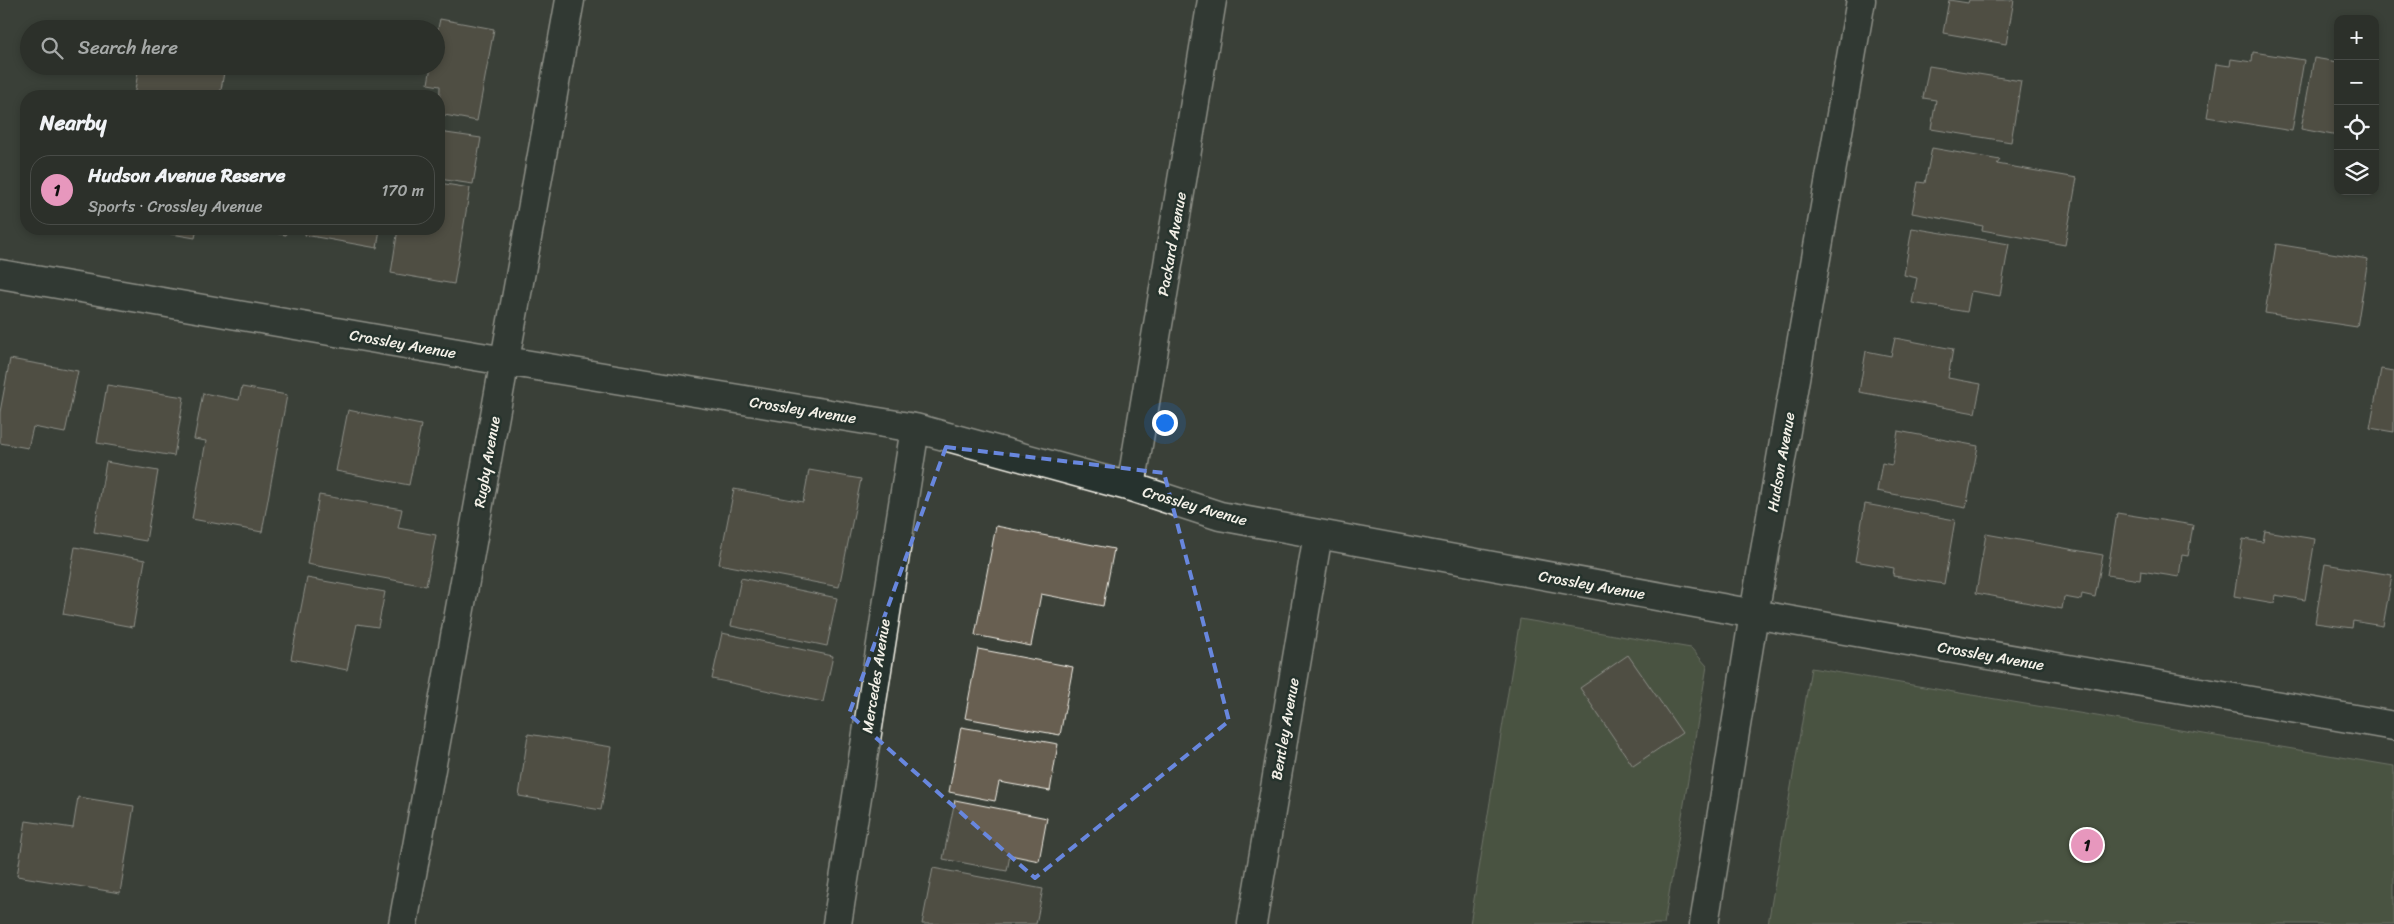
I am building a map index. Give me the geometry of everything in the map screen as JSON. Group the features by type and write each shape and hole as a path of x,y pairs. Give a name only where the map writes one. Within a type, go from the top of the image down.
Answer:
{"street":[{"name":"Rugby Avenue","path":"403,924 570,0"},
{"name":"Packard Avenue","path":"1131,487 1212,0"},
{"name":"Hudson Avenue","path":"1704,924 1754,614 1861,0"},
{"name":"Crossley Avenue","path":"0,274 505,361 915,428 1131,487 1220,516 1754,614 2394,726"},
{"name":"Mercedes Avenue","path":"837,924 915,428"},
{"name":"Bentley Avenue","path":"1252,924 1318,534"}],"highlighted area":[{"path":"946,447 1164,473 1229,721 1035,878 849,714"}],"green space":[{"path":"1520,619 1691,648 1707,666 1664,924 1470,924"},
{"path":"1811,668 2394,766 2394,924 1768,924"}],"building":[{"path":"1949,0 1968,3 1969,0 2014,0 2006,44 1943,33"},
{"path":"440,19 494,29 477,121 445,115 445,90 440,90 440,86 428,84 430,75 445,75 445,20"},
{"path":"2253,52 2304,60 2292,131 2207,117 2216,64 2230,66 2231,59 2252,62"},
{"path":"2314,58 2334,61 2334,135 2301,129"},
{"path":"1929,66 2021,81 2011,142 1931,129 1936,100 1923,98"},
{"path":"138,75 224,75 221,90 135,90"},
{"path":"445,133 481,138 473,184 445,180"},
{"path":"1932,148 2000,160 1997,164 2077,178 2065,245 1982,230 1983,226 1912,213 1918,182 1925,183"},
{"path":"445,184 470,188 454,284 391,273 397,235 445,235"},
{"path":"1912,228 2009,244 2000,296 1971,291 1967,312 1912,303 1917,278 1904,275"},
{"path":"178,235 196,235 195,238"},
{"path":"305,235 379,235 377,248"},
{"path":"2276,244 2368,259 2357,327 2265,313"},
{"path":"1895,338 1953,349 1948,378 1981,384 1975,413 1859,392 1866,351 1891,356"},
{"path":"10,359 78,371 65,433 33,427 28,448 0,443 0,412"},
{"path":"2381,369 2394,371 2394,432 2370,428"},
{"path":"107,385 184,397 174,456 97,443"},
{"path":"242,387 287,395 262,532 192,519 206,441 194,439 203,393 239,400"},
{"path":"348,410 421,425 409,485 336,471"},
{"path":"1898,431 1978,446 1966,508 1877,491 1882,463 1892,465"},
{"path":"106,462 158,471 146,541 94,532"},
{"path":"809,470 861,479 839,587 719,564 734,489 803,502"},
{"path":"319,495 402,509 398,528 436,535 426,586 307,564"},
{"path":"1865,504 1955,520 1944,584 1893,576 1894,568 1855,561"},
{"path":"2117,513 2193,525 2188,556 2182,555 2179,577 2141,571 2140,580 2107,575"},
{"path":"996,526 1114,549 1103,606 1041,594 1031,646 975,635"},
{"path":"2265,531 2315,539 2305,600 2275,595 2274,603 2234,596 2243,539 2263,542"},
{"path":"1986,534 2103,555 2095,597 2082,594 2081,600 2064,597 2062,609 1976,593"},
{"path":"75,547 145,560 133,627 63,614"},
{"path":"2325,564 2392,575 2383,626 2353,621 2352,628 2315,623"},
{"path":"307,578 385,592 378,627 357,624 347,670 291,659"},
{"path":"741,578 837,598 827,646 731,626"},
{"path":"722,633 833,656 823,702 712,679"},
{"path":"978,649 1073,667 1060,735 965,718"},
{"path":"1628,655 1682,733 1633,766 1580,688"},
{"path":"961,727 1058,744 1050,791 999,782 995,801 949,792"},
{"path":"528,734 612,747 601,810 519,796"},
{"path":"78,797 134,806 120,893 17,876 26,821 73,828"},
{"path":"955,800 1047,818 1039,861 1010,855 1007,871 943,859"},
{"path":"933,868 1043,889 1036,924 922,924"}],"place":[{"name":"Hudson Avenue Reserve","path":"2087,845"}]}
